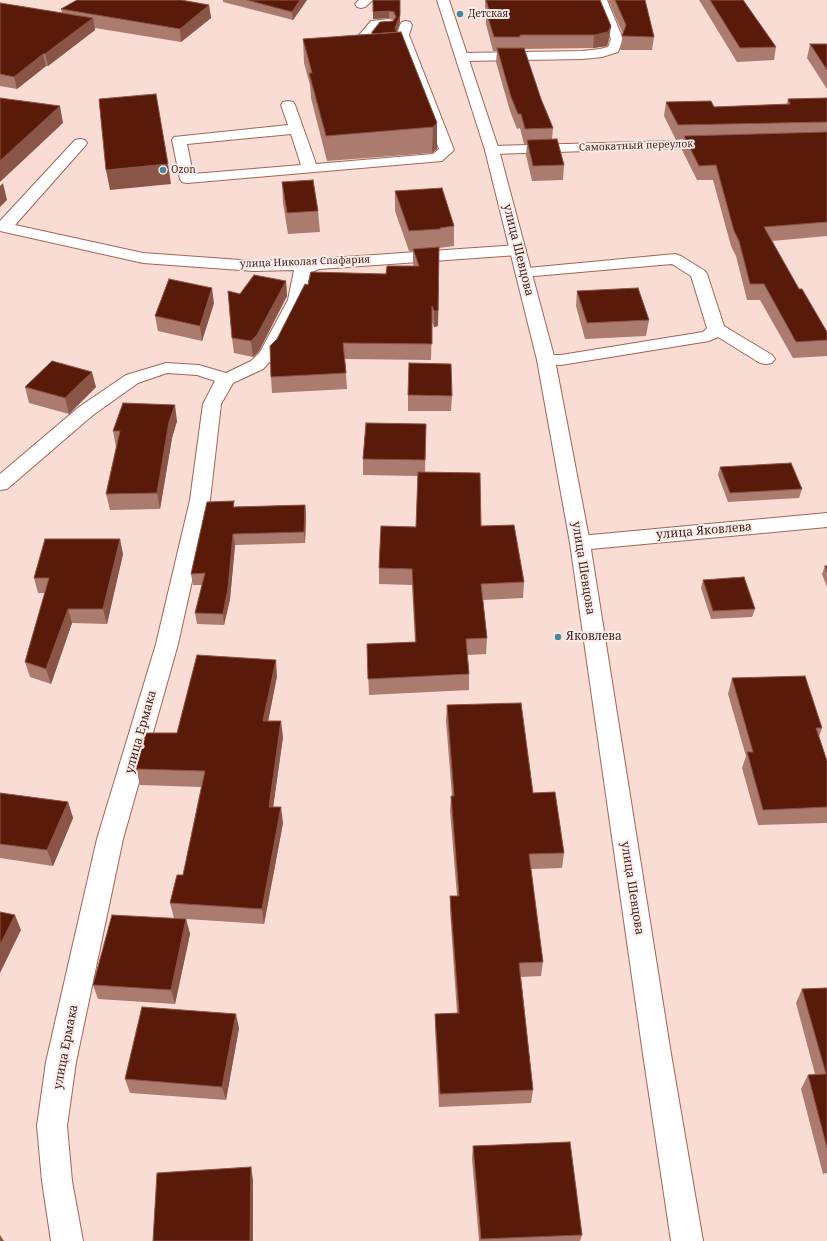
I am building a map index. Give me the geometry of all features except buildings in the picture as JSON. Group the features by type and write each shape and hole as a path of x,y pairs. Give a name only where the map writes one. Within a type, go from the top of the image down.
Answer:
{"street":[{"name":"улица Шевцова","path":"443,0 463,56 492,150 546,360 580,543 687,1241"},
{"path":"463,56 583,55 602,53 613,49 617,40 601,0"},
{"path":"328,47 358,45 375,24 390,23"},
{"path":"296,129 179,140 187,179 437,158 448,150 403,35 406,25"},
{"path":"288,105 310,169"},
{"path":"2,227 80,143"},
{"name":"Самокатный переулок","path":"492,150 723,144"},
{"name":"улица Николая Спафария","path":"2,227 143,258 254,266 316,264 518,250"},
{"path":"523,272 675,259 698,274 716,329 766,359"},
{"path":"0,484 86,411 132,378 166,368 199,370 227,379 257,365 268,354 296,300 302,270 316,264"},
{"path":"546,360 561,360 709,336 716,329"},
{"name":"улица Ермака","path":"67,1241 57,1181 52,1126 61,1062 110,839 167,644 200,500 212,404 221,386 227,379"},
{"name":"улица Яковлева","path":"580,543 827,520"}],"place":[{"name":"Детская","path":"460,14"},
{"name":"Ozon","path":"163,170"},
{"name":"Яковлева","path":"558,637"}]}
